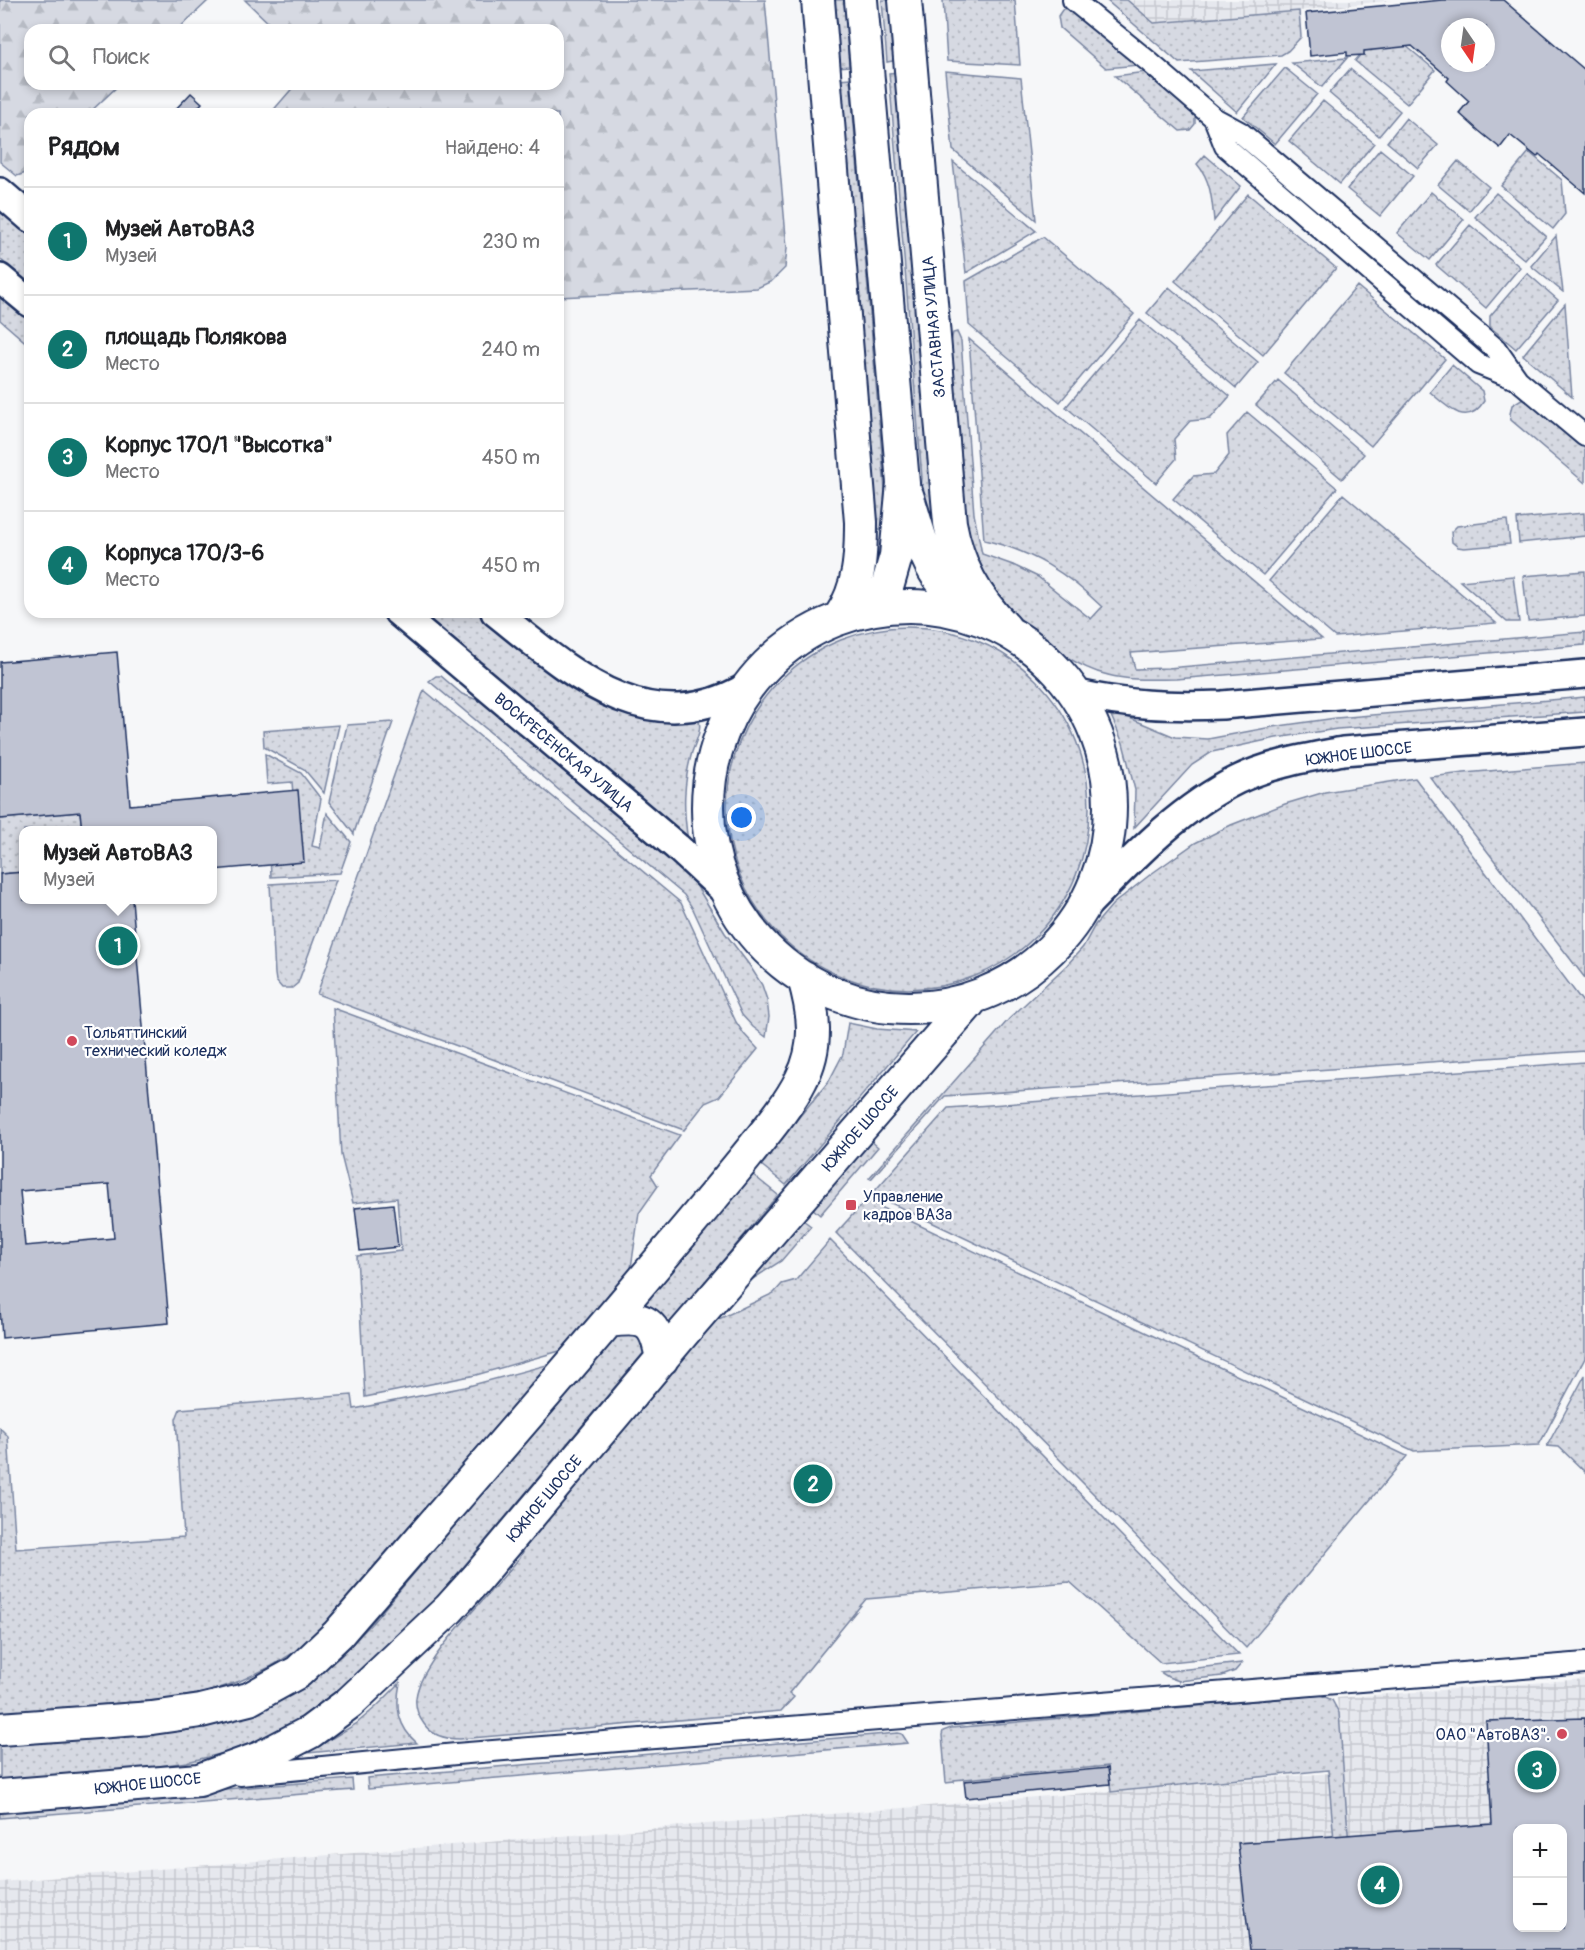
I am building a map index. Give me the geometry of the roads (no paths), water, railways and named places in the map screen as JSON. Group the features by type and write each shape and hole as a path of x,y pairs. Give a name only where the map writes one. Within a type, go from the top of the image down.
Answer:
{"main road":[{"path":"818,0 861,522 858,580 849,603 840,617"},
{"path":"861,0 903,483 896,556 888,584 875,607"},
{"name":"ЗАСТАВНАЯ УЛИЦА","path":"905,0 950,523 959,561 971,584 988,610 1011,636"},
{"path":"0,192 24,213"},
{"path":"0,278 24,298"},
{"path":"903,483 926,551 936,573 949,590 979,618"},
{"path":"913,605 947,608 979,618 1011,636 1058,674 1073,693 1090,722 1100,746 1110,791 1111,820 1095,882 1077,915 1038,961 1015,981 992,994 969,1003 927,1010 896,1010 852,1001 833,994 804,978 760,939 742,917 719,874 713,851 708,825 708,794 712,762 732,708 745,688 791,643 815,628 840,617 875,607 913,605"},
{"name":"ВОСКРЕСЕНСКАЯ УЛИЦА","path":"405,618 677,847 728,894"},
{"path":"503,618 570,671 592,685 621,698 664,708 690,706 727,698 745,688"},
{"path":"1073,693 1129,703 1176,706 1234,704 1585,674"},
{"name":"ЮЖНОЕ ШОССЕ","path":"1077,915 1156,836 1196,806 1237,780 1274,766 1343,752 1585,732"},
{"path":"0,1729 152,1718 201,1711 249,1699 298,1672 338,1634 609,1321 780,1113 802,1079 810,1056 814,1031 812,1005 804,978"},
{"name":"ЮЖНОЕ ШОССЕ","path":"0,1796 199,1780 260,1758 310,1732 349,1703 449,1609 477,1578 662,1359 969,1003"},
{"path":"609,1321 629,1318 644,1321 653,1329 662,1359"}],"street":[{"path":"1073,0 1214,118 1225,146 1478,364 1518,380 1585,436"},
{"path":"199,1780 456,1754 1585,1663"}],"place":[{"name":"Музей АвтоВАЗ","path":"118,946"},
{"name":"Тольяттинский технический коледж","path":"72,1041"},
{"name":"Управление кадров ВАЗа","path":"851,1205"},
{"name":"площадь Полякова","path":"813,1484"},
{"name":"ОАО \"АвтоВАЗ\".","path":"1562,1734"},
{"name":"Корпус 170/1 \"Высотка\"","path":"1537,1770"},
{"name":"Корпуса 170/3-6","path":"1380,1885"}]}
